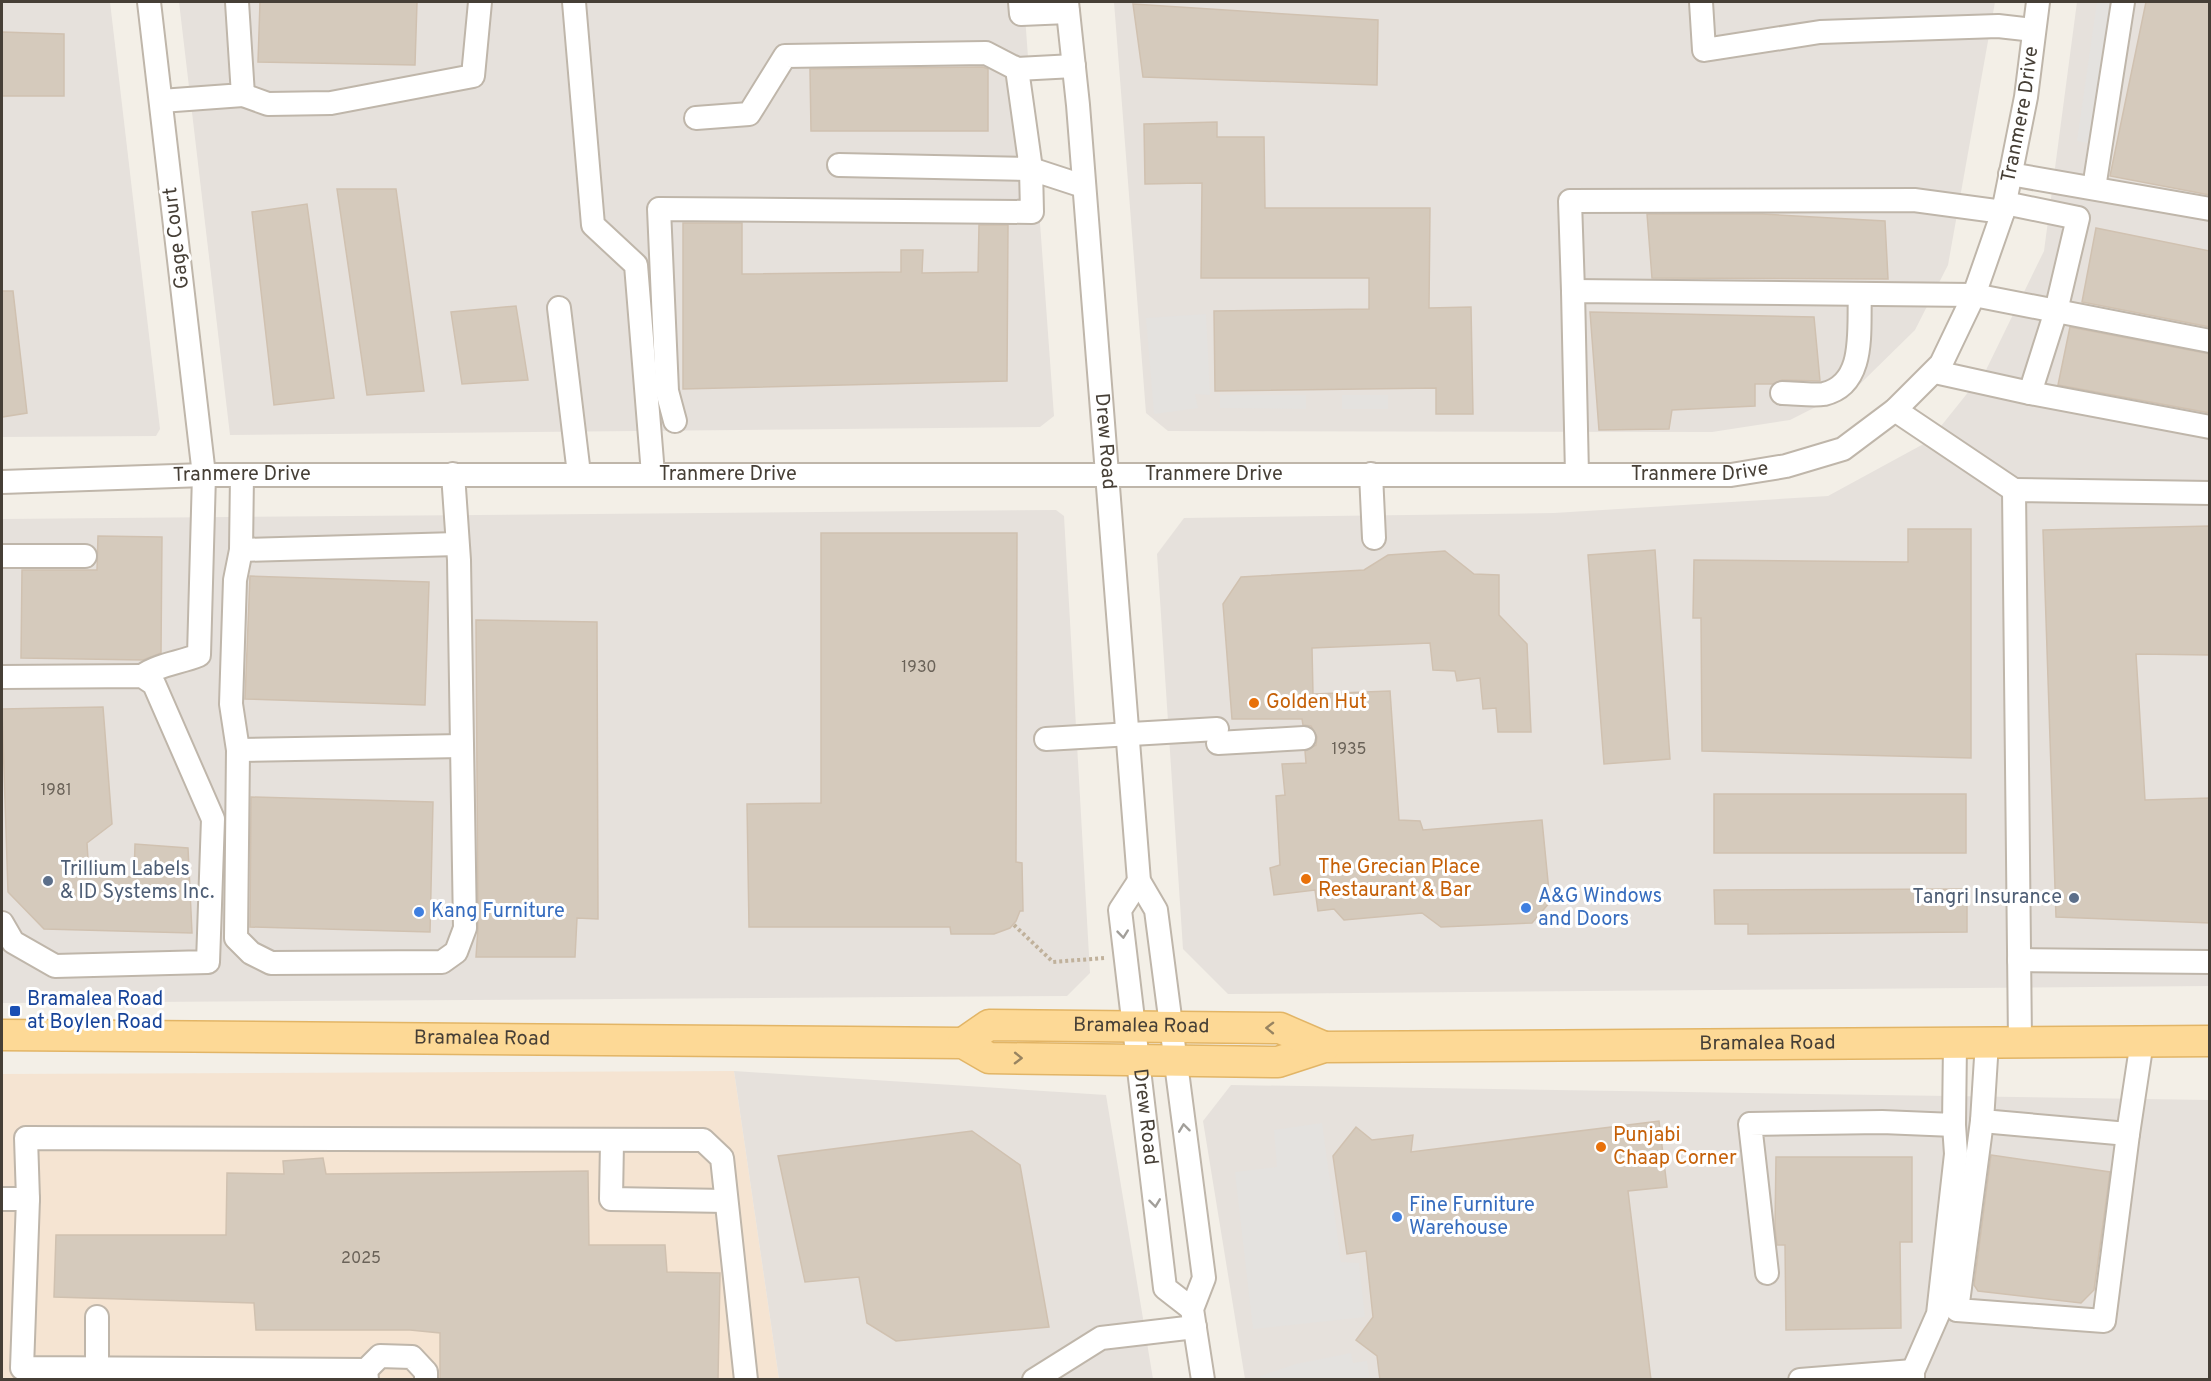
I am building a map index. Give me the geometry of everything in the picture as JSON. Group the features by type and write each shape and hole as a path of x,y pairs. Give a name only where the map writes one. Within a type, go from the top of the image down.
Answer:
{"main road":[{"name":"Bramalea Road","path":"963,1044 988,1025 1280,1028 1324,1047"},
{"name":"Bramalea Road","path":"2,1035 963,1044 989,1058 1176,1062 1278,1062 1324,1047 2210,1041"}],"street":[{"name":"Gage Court","path":"142,676 155,667 177,664 199,655 204,475 149,2"},
{"path":"237,2 243,95"},
{"path":"161,101 243,95 268,104 331,103 473,76 480,2"},
{"path":"574,2 593,225 636,265 653,474"},
{"path":"1020,2 1021,14 1068,7"},
{"path":"1701,2 1704,50 1820,32 1998,26 2034,30"},
{"name":"Tranmere Drive","path":"2,482 204,475 1106,473 1731,475 1786,466 1843,449 1896,410 1941,364 1974,295 2004,207 2026,97 2038,2"},
{"path":"2094,188 2123,2"},
{"name":"Drew Road","path":"1068,7 1139,881 1156,910 1204,1278 1193,1318 1203,1380"},
{"path":"696,118 749,114 785,56 986,53 1017,69 1074,66"},
{"path":"675,421 667,391 659,210 1032,212 1031,169 1017,69"},
{"path":"839,165 1031,169 1083,186"},
{"path":"2010,174 2210,209"},
{"path":"1577,474 1570,201 1914,200 2004,207 2078,218 2056,311 2030,393"},
{"path":"1574,291 1974,295 2210,341"},
{"path":"1782,393 1824,394 1846,383 1856,365 1860,294"},
{"path":"560,308 579,474"},
{"path":"1935,372 2030,393 2210,427"},
{"path":"1896,410 2014,490 2210,493"},
{"path":"242,475 240,550 235,580 231,704 238,750 236,938 251,953 271,963 442,962 456,952 465,928 457,544 453,474"},
{"path":"1371,474 1374,538"},
{"path":"2014,490 2020,1042"},
{"path":"240,550 457,544"},
{"path":"2,556 85,556"},
{"path":"2,676 142,676 153,684 213,819 208,962 55,966 13,942 2,923"},
{"path":"1046,739 1127,736 1304,738"},
{"path":"238,750 462,746"},
{"name":"Drew Road","path":"1139,881 1120,910 1165,1288 1193,1318"},
{"path":"2019,960 2210,962"},
{"path":"1987,1042 1982,1121 1957,1310 2104,1321 2142,1041"},
{"path":"1800,1380 1913,1375 1938,1314 1956,1154 1955,1042"},
{"path":"1982,1121 2128,1134"},
{"path":"1767,1272 1750,1124 1882,1122 1954,1125"},
{"path":"426,1380 426,1372 412,1357 380,1356 366,1375 199,1374 97,1369 16,1371 28,1199 26,1138 612,1142 703,1140 722,1158 746,1380"},
{"path":"612,1142 611,1199 726,1200"},
{"path":"2,1199 28,1199"},
{"path":"97,1317 97,1369"},
{"path":"1034,1380 1101,1338 1193,1318"}],"path":[{"path":"1014,925 1053,962 1098,960 1125,952"}],"shaded area":[{"path":"2,2 110,2 160,429 156,436 2,437"},
{"path":"179,2 1024,2 1054,416 1040,427 230,435"},
{"path":"1114,2 1995,2 1948,265 1915,330 1859,385 1790,420 1712,432 1168,431 1146,413"},
{"path":"2077,2 2209,2 2209,986 1228,994 1183,949 1157,554 1184,518 1554,513 1828,496 1929,441 1986,370 2044,251"},
{"path":"2097,2 2119,2 2098,145 2077,141"},
{"path":"1206,314 1210,395 1195,394 1198,408 1154,414 1146,318"},
{"path":"1220,395 1306,395 1306,409 1220,408"},
{"path":"1342,395 1388,395 1388,409 1342,409"},
{"path":"1056,510 1064,516 1090,973 1067,996 2,1003 2,519"},
{"path":"734,1071 779,1379 2,1379 2,1074"},
{"path":"734,1071 1106,1095 1153,1379 779,1379"},
{"path":"1231,1085 2209,1100 2209,1379 1245,1379 1203,1121"},
{"path":"1322,1123 1341,1262 1359,1263 1365,1317 1253,1329 1235,1172 1277,1167 1274,1130"},
{"path":"1351,1353 1353,1363 1367,1361 1370,1379 1261,1379 1260,1376 1296,1364"}],"building":[{"path":"260,2 417,2 415,65 258,62"},
{"path":"2146,2 2210,2 2210,195 2110,176"},
{"path":"1133,4 1378,20 1377,85 1143,77"},
{"path":"2,32 64,34 64,96 2,96"},
{"path":"983,67 988,69 988,131 811,131 810,69"},
{"path":"1217,122 1217,137 1264,137 1265,208 1430,208 1429,308 1471,307 1473,414 1436,414 1436,388 1215,391 1214,311 1369,309 1369,278 1201,278 1202,183 1145,184 1144,124"},
{"path":"337,189 396,189 424,391 367,395"},
{"path":"307,204 334,398 274,405 252,212"},
{"path":"1647,214 1762,214 1885,221 1888,279 1652,278"},
{"path":"683,223 742,223 742,274 901,272 901,250 923,250 922,273 978,272 979,225 1008,225 1007,381 683,389"},
{"path":"2096,228 2210,251 2210,327 2082,302"},
{"path":"2,291 13,291 27,413 2,417"},
{"path":"516,306 528,380 462,384 451,312"},
{"path":"1590,312 1814,317 1820,381 1782,380 1773,384 1755,384 1755,406 1672,410 1669,429 1599,430"},
{"path":"2070,327 2210,354 2210,413 2058,385"},
{"path":"2210,526 2210,655 2136,654 2145,800 2210,798 2210,923 2056,917 2043,530"},
{"path":"1908,529 1971,529 1971,758 1702,751 1701,618 1693,618 1694,560 1908,562"},
{"path":"821,533 1017,533 1016,862 1022,863 1023,911 1020,911 1010,928 994,934 951,934 950,927 749,927 747,804 821,803"},
{"path":"98,536 162,537 161,653 143,660 21,658 22,570 97,570"},
{"path":"1655,550 1670,759 1604,764 1588,555"},
{"path":"1445,551 1474,574 1499,575 1499,615 1527,644 1531,732 1498,732 1496,708 1483,709 1480,678 1457,681 1455,671 1433,670 1430,643 1312,648 1313,694 1390,691 1399,820 1420,821 1423,830 1542,820 1550,902 1532,923 1441,927 1422,913 1344,920 1334,909 1318,911 1315,890 1274,895 1270,868 1280,865 1276,796 1285,795 1282,764 1306,763 1305,751 1316,745 1317,737 1311,726 1303,725 1302,719 1232,719 1223,604 1241,577 1364,570 1388,555"},
{"path":"250,576 429,582 425,705 245,699"},
{"path":"476,620 597,622 598,919 577,918 575,957 476,957 478,928"},
{"path":"103,707 112,824 87,843 89,876 134,877 135,844 188,848 192,933 44,929 8,892 2,709"},
{"path":"1714,794 1966,794 1966,853 1714,853"},
{"path":"251,797 433,802 430,932 250,927"},
{"path":"1967,889 1967,932 1748,934 1748,924 1715,924 1714,890"},
{"path":"1659,1121 1667,1187 1628,1191 1651,1380 1380,1380 1377,1356 1356,1340 1373,1317 1366,1251 1347,1254 1333,1156 1356,1127 1372,1140 1413,1135 1411,1152"},
{"path":"972,1131 1020,1165 1049,1327 896,1341 867,1323 859,1277 805,1282 778,1156"},
{"path":"1991,1155 2110,1172 2094,1290 2081,1303 1978,1291 1974,1285"},
{"path":"1776,1157 1912,1157 1912,1242 1900,1242 1901,1328 1786,1330 1785,1245 1777,1245 1775,1228"},
{"path":"323,1158 326,1174 588,1171 589,1245 665,1245 667,1272 720,1273 718,1380 440,1380 440,1333 410,1330 256,1330 254,1303 54,1297 56,1235 226,1235 227,1173 284,1174 283,1161"}],"place":[{"name":"Golden Hut","path":"1254,703"},
{"name":"The Grecian Place Restaurant & Bar","path":"1306,879"},
{"name":"Trillium Labels & ID Systems Inc.","path":"48,881"},
{"name":"Tangri Insurance","path":"2074,898"},
{"name":"A&G Windows and Doors","path":"1526,908"},
{"name":"Kang Furniture","path":"419,912"},
{"name":"Bramalea Road at Boylen Road","path":"15,1011"},
{"name":"Punjabi Chaap Corner","path":"1601,1147"},
{"name":"Fine Furniture Warehouse","path":"1397,1217"}]}
